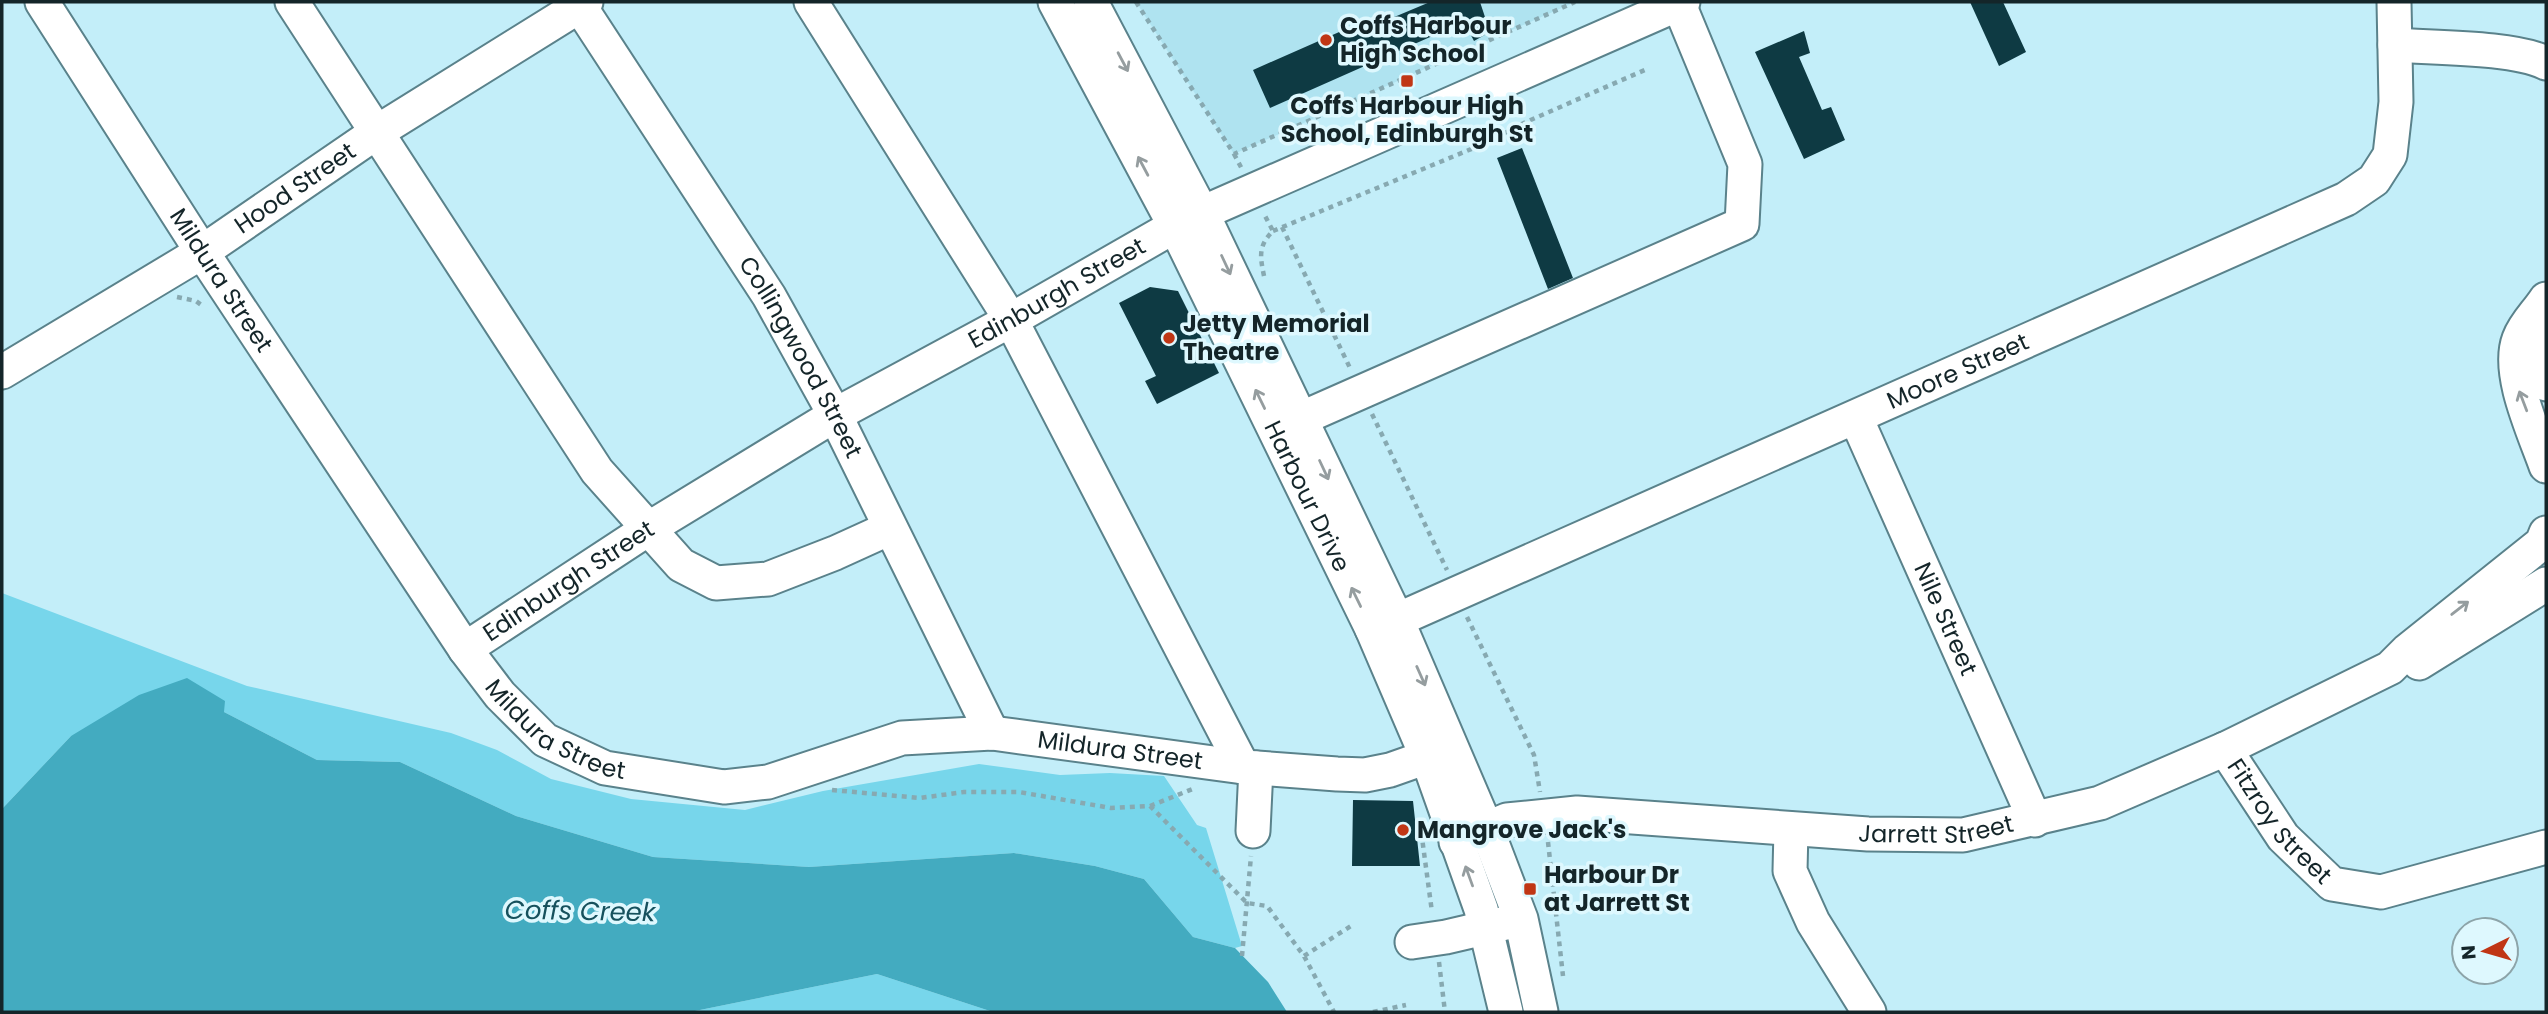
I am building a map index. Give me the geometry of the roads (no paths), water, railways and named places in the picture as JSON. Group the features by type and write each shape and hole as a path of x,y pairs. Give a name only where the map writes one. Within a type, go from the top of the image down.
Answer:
{"street":[{"name":"Mildura Street","path":"42,2 202,252 465,649 500,695 545,740 606,768 724,787 768,782 902,738 992,733 1250,767 1365,775 1427,757"},
{"path":"292,2 597,471 681,565 716,583 768,579 890,528"},
{"path":"811,2 1011,320 1250,767 1253,831"},
{"name":"Harbour Drive","path":"1055,2 1189,220 1300,419 1384,625 1486,928 1506,1012"},
{"name":"Harbour Drive","path":"1091,2 1189,220 1384,625 1487,830 1521,919 1541,1012"},
{"path":"1300,419 1742,224 1745,164 1680,2"},
{"name":"Edinburgh Street","path":"465,649 648,529 835,415 1189,220 1680,2"},
{"name":"Moore Street","path":"1384,625 2346,200 2374,180 2390,155 2396,102 2394,2"},
{"name":"Hood Street","path":"2,372 202,252 377,132 581,3"},
{"name":"Collingwood Street","path":"581,3 769,296 835,415 992,733"},
{"path":"2395,45 2507,53 2536,58 2546,63"},
{"path":"2543,304 2542,372 2546,384"},
{"path":"2543,304 2528,319 2518,341 2515,375 2546,466"},
{"name":"Nile Street","path":"1856,418 2035,820"},
{"name":"Jarrett Street","path":"1456,842 1507,820 1577,813 1868,834 1963,835 2100,803 2225,749 2390,668 2407,651 2542,543 2546,533"},
{"name":"Jarrett Street","path":"2390,668 2415,666 2546,584"},
{"name":"Fitzroy Street","path":"2225,749 2283,837 2332,884 2381,892 2546,847"},
{"path":"1791,829 1790,871 1813,922 1868,1012"},
{"path":"1424,940 1521,919"}],"water":[{"name":"Coffs Creek","path":"187,678 225,701 224,712 317,760 400,762 516,816 653,857 809,867 1014,853 1095,866 1144,879 1193,937 1235,948 1268,982 1287,1012 993,1012 877,974 690,1012 2,1012 2,809 71,736 139,695"}],"place":[{"name":"Coffs Harbour High School","path":"1326,40"},
{"name":"Coffs Harbour High School, Edinburgh St","path":"1407,81"},
{"name":"Jetty Memorial Theatre","path":"1169,338"},
{"name":"Mangrove Jack's","path":"1403,830"},
{"name":"Harbour Dr at Jarrett St","path":"1530,889"}]}
